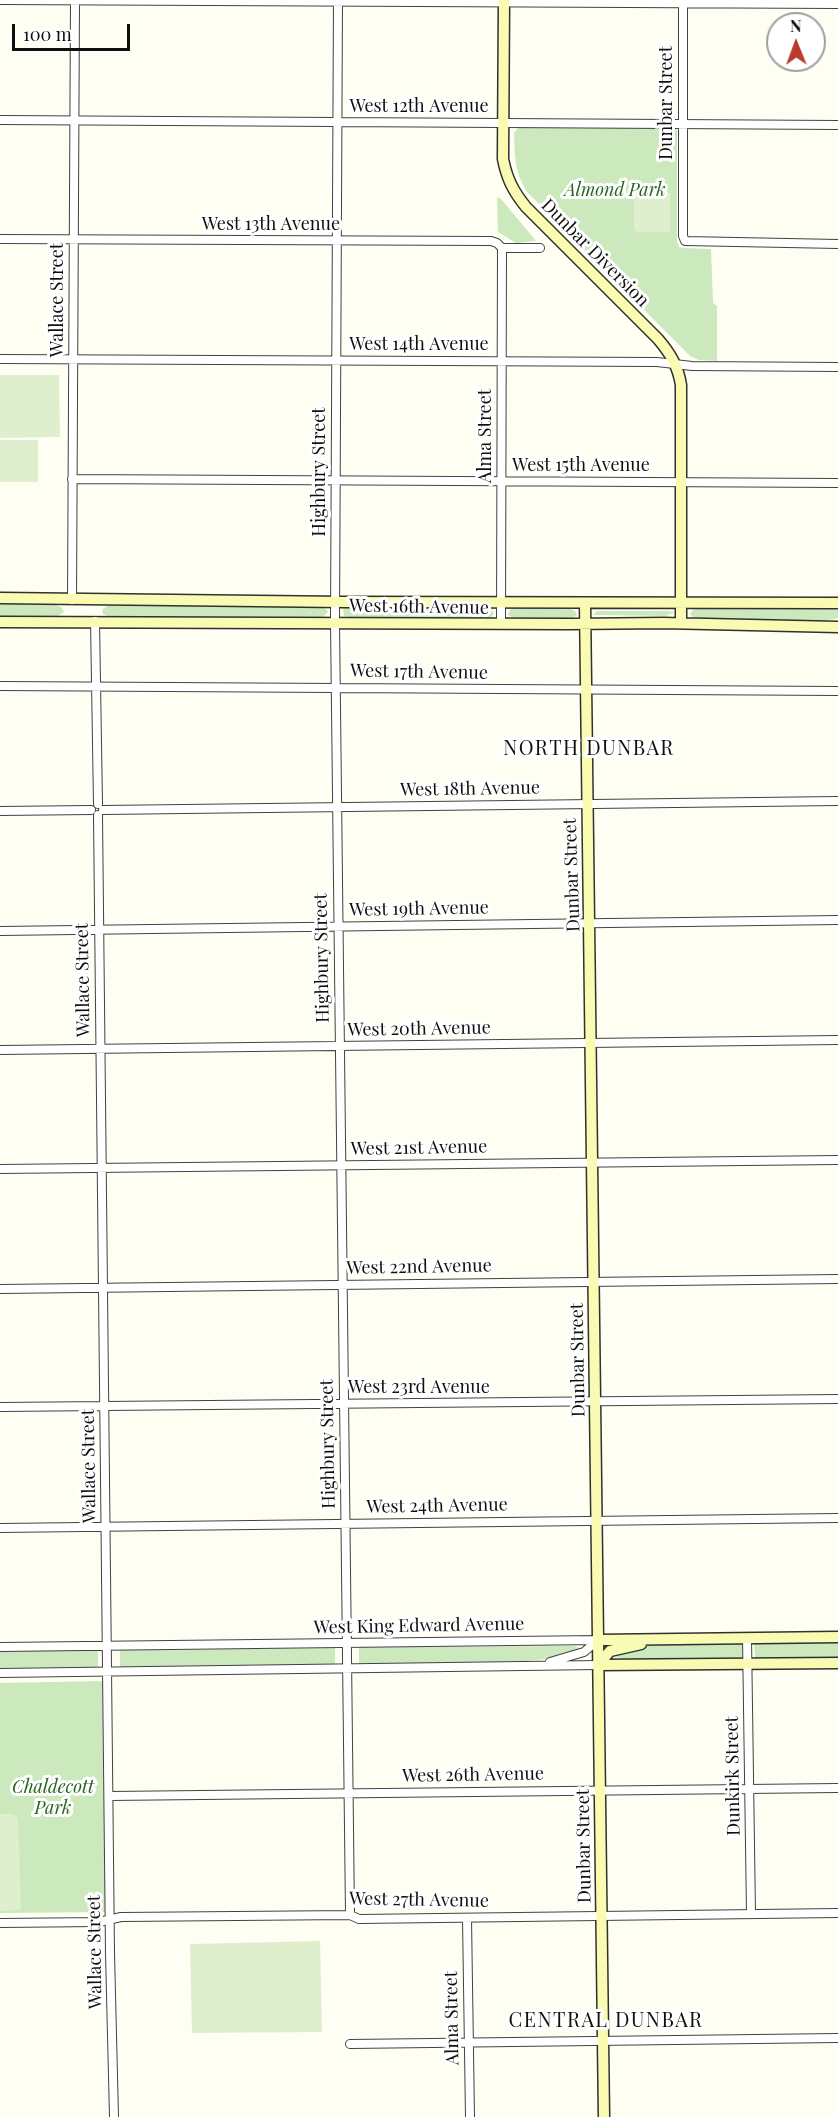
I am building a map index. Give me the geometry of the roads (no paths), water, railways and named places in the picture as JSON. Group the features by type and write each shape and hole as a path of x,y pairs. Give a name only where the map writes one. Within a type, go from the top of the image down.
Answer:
{"main road":[{"path":"503,123 504,2"},
{"name":"Dunbar Diversion","path":"503,123 503,159 506,177 516,195 658,339 675,364"},
{"path":"675,364 681,385 681,623"},
{"name":"West 16th Avenue","path":"0,598 335,602 838,603"},
{"name":"Dunbar Street","path":"585,603 604,2117"},
{"name":"West 16th Avenue","path":"0,622 681,623 838,627"},
{"name":"West King Edward Avenue","path":"598,1640 838,1636"},
{"path":"598,1665 610,1651 642,1644 647,1639"},
{"path":"598,1665 838,1663"}],"street":[{"path":"0,0 838,4"},
{"name":"Wallace Street","path":"72,600 75,0"},
{"name":"Highbury Street","path":"338,1 335,622 350,1916"},
{"name":"Dunbar Street","path":"683,2 682,236 685,241 838,244"},
{"name":"West 12th Avenue","path":"0,120 838,125"},
{"name":"West 13th Avenue","path":"0,239 494,241 502,248 540,248"},
{"name":"Alma Street","path":"501,624 502,248"},
{"name":"West 14th Avenue","path":"0,359 659,362 838,367"},
{"name":"West 15th Avenue","path":"72,479 838,483"},
{"name":"Wallace Street","path":"95,621 114,2117"},
{"name":"West 17th Avenue","path":"0,686 838,691"},
{"name":"West 18th Avenue","path":"0,811 838,801"},
{"name":"West 19th Avenue","path":"0,931 838,920"},
{"name":"West 20th Avenue","path":"0,1050 838,1040"},
{"name":"West 21st Avenue","path":"0,1169 838,1160"},
{"name":"West 22nd Avenue","path":"0,1289 838,1279"},
{"name":"West 23rd Avenue","path":"0,1407 838,1399"},
{"name":"West 24th Avenue","path":"0,1528 838,1518"},
{"name":"Dunkirk Street","path":"747,1638 751,1914"},
{"path":"527,1666 559,1661 580,1653 598,1640"},
{"name":"West King Edward Avenue","path":"0,1647 598,1640"},
{"path":"0,1673 598,1665"},
{"name":"West 26th Avenue","path":"110,1796 838,1788"},
{"name":"West 27th Avenue","path":"0,1923 99,1922 121,1917 350,1916 359,1919 838,1913"},
{"name":"Alma Street","path":"467,1918 470,2117"},
{"path":"350,2044 838,2038"}],"district":[{"name":"NORTH DUNBAR","path":"589,749"},
{"name":"CENTRAL DUNBAR","path":"606,2021"}],"park label":[{"name":"Almond Park","path":"615,190"},
{"name":"Chaldecott Park","path":"53,1797"}]}
